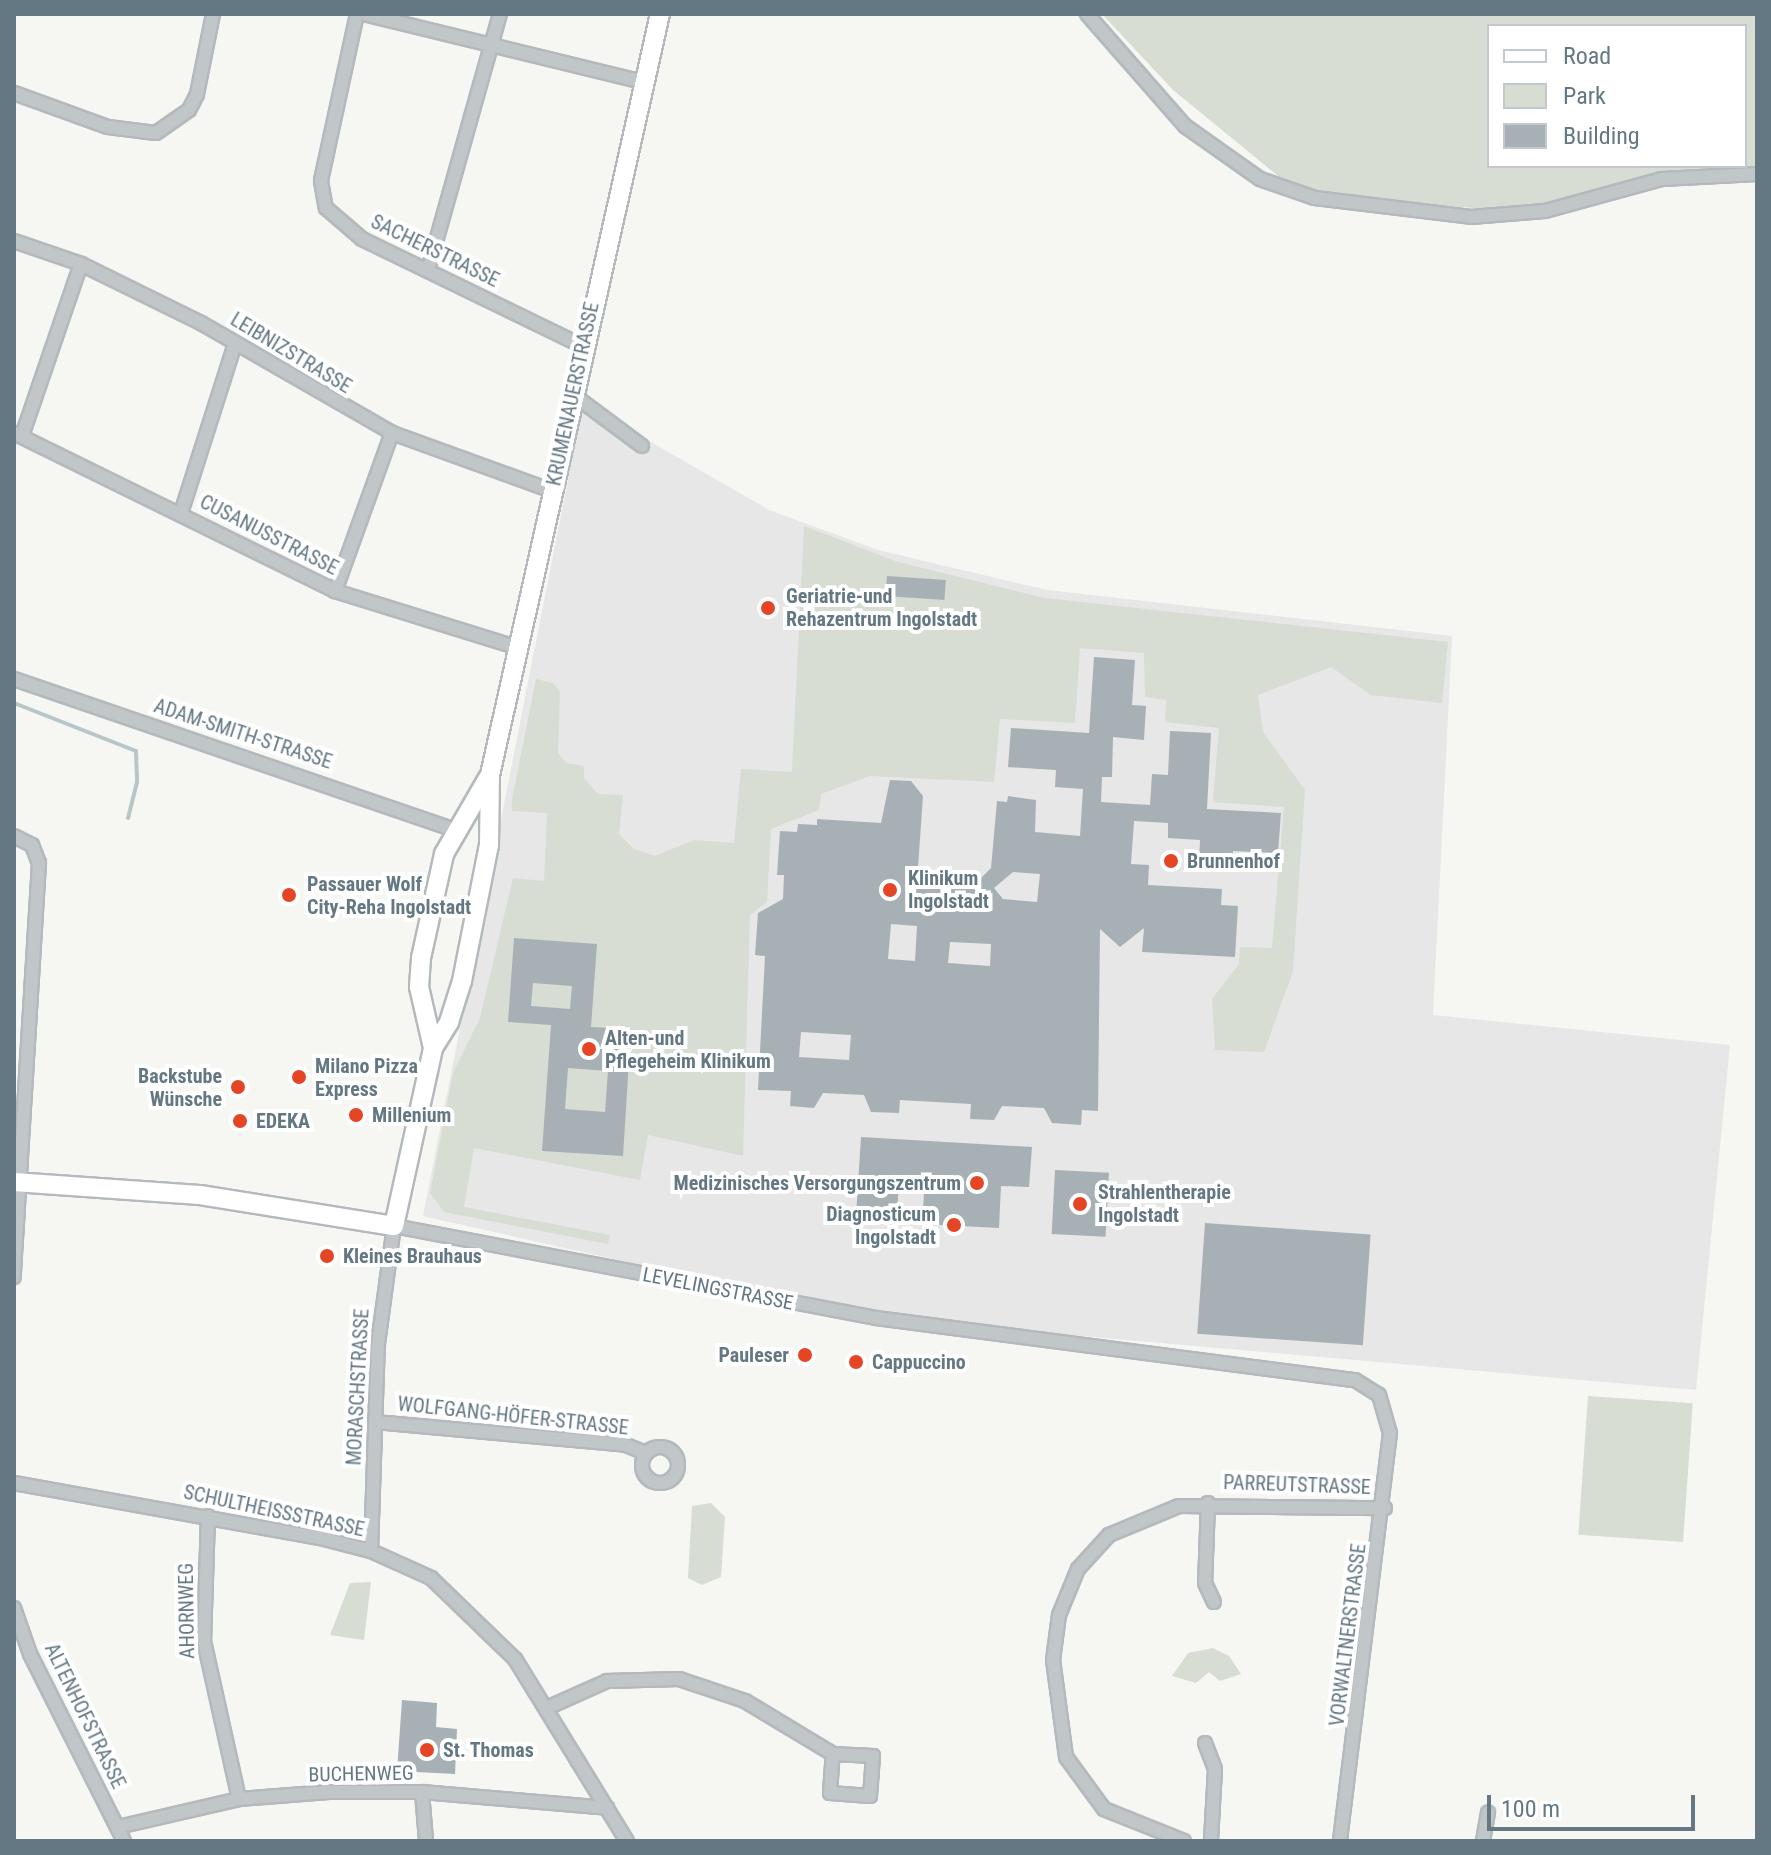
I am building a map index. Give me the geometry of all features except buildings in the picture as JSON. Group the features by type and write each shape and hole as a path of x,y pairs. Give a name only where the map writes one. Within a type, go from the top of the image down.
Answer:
{"street":[{"path":"14,93 108,127 156,133 189,110 197,94 213,14"},
{"name":"SACHERSTRASSE","path":"357,14 322,196 343,228 582,346"},
{"path":"364,14 644,82"},
{"path":"428,270 500,14"},
{"name":"KRUMENAUERSTRASSE","path":"394,1226 433,1048 456,1002 489,845 490,775 516,647 582,346 660,14"},
{"path":"1087,14 1208,144 1260,179 1315,198 1471,217 1545,211 1662,179 1757,174"},
{"name":"LEIBNIZSTRASSE","path":"14,241 81,264 235,344 392,433 552,491"},
{"path":"18,434 81,264"},
{"path":"181,513 235,344"},
{"path":"572,394 642,446"},
{"path":"335,591 392,433"},
{"name":"CUSANUSSTRASSE","path":"18,434 335,591 516,647"},
{"name":"ADAM-SMITH-STRASSE","path":"14,679 459,831"},
{"name":"KRUMENAUERSTRASSE","path":"433,1048 422,998 421,958 438,880 459,831 490,775"},
{"path":"459,831 489,845"},
{"path":"14,836 32,845 39,863 16,1182 14,1277"},
{"path":"422,998 436,1005 456,1002"},
{"name":"LEVELINGSTRASSE","path":"16,1182 200,1195 394,1226 864,1316 1355,1380 1379,1395 1390,1433"},
{"name":"MORASCHSTRASSE","path":"371,1551 382,1307 394,1226"},
{"name":"WOLFGANG-HÖFER-STRASSE","path":"375,1422 626,1445 646,1453"},
{"name":"VORWALTNERSTRASSE","path":"1340,1841 1385,1508 1390,1433"},
{"name":"SCHULTHEISSSTRASSE","path":"14,1483 208,1516 371,1551 431,1578 474,1614 549,1707 627,1841"},
{"name":"PARREUTSTRASSE","path":"1208,1503 1205,1583 1214,1602"},
{"name":"PARREUTSTRASSE","path":"1184,1841 1129,1823 1083,1788 1058,1726 1055,1637 1066,1591 1092,1550 1153,1512 1208,1503 1385,1508"},
{"name":"AHORNWEG","path":"208,1516 204,1641 239,1799"},
{"name":"ALTENHOFSTRASSE","path":"14,1608 30,1654 124,1841"},
{"path":"549,1707 607,1681 679,1679 745,1701 833,1754 873,1756 870,1796 830,1793 833,1754"},
{"path":"1205,1743 1215,1769 1211,1841"},
{"path":"422,1792 426,1841"},
{"name":"BUCHENWEG","path":"118,1827 239,1799 422,1792 607,1808"},
{"path":"1483,1841 1488,1812"}],"shaded area":[{"name":"Klinikum Ingolstadt","path":"583,403 769,510 878,550 1047,590 1452,636 1433,1015 1730,1045 1696,1390 876,1318 423,1216"}],"green space":[{"path":"1102,14 1757,14 1757,168 1659,174 1566,201 1506,210 1352,200 1288,184 1173,90"},
{"path":"804,526 898,562 1045,598 1448,642 1442,703 1371,695 1331,667 1258,695 1263,732 1305,790 1293,971 1264,1052 1215,1050 1212,999 1239,964 1240,947 1272,948 1284,807 1213,802 1219,728 1165,722 1166,700 1145,697 1144,653 1080,648 1075,723 1000,719 994,782 870,776 821,794 819,810 771,829 767,902 750,915 743,1156 648,1135 640,1180 474,1148 464,1207 610,1235 608,1244 444,1212 430,1193 453,1073 480,1018 513,878 544,881 547,813 512,811 536,679 553,683 560,692 558,753 566,763 584,766 584,778 598,794 623,795 619,834 634,849 655,856 694,840 734,843 741,769 792,772"},
{"path":"1588,1396 1693,1403 1683,1542 1578,1535"},
{"path":"711,1503 725,1517 721,1577 702,1585 688,1578 692,1506"},
{"path":"371,1582 364,1640 330,1635 350,1583"},
{"path":"1213,1648 1229,1656 1241,1674 1220,1681 1209,1672 1196,1683 1172,1676 1188,1653"}],"waterway":[{"path":"14,703 136,751 137,782 128,818"}],"place":[{"name":"Geriatrie-und Rehazentrum Ingolstadt","path":"768,608"},
{"name":"Brunnenhof","path":"1171,861"},
{"name":"Klinikum Ingolstadt","path":"890,890"},
{"name":"Passauer Wolf City-Reha Ingolstadt","path":"289,895"},
{"name":"Alten-und Pflegeheim Klinikum","path":"589,1049"},
{"name":"Milano Pizza Express","path":"299,1077"},
{"name":"Backstube Wünsche","path":"238,1087"},
{"name":"Millenium","path":"356,1115"},
{"name":"EDEKA","path":"240,1121"},
{"name":"Medizinisches Versorgungszentrum","path":"977,1183"},
{"name":"Strahlentherapie Ingolstadt","path":"1080,1204"},
{"name":"Diagnosticum Ingolstadt","path":"954,1225"},
{"name":"Kleines Brauhaus","path":"327,1256"},
{"name":"Pauleser","path":"805,1355"},
{"name":"Cappuccino","path":"856,1362"},
{"name":"St. Thomas","path":"427,1750"}]}
